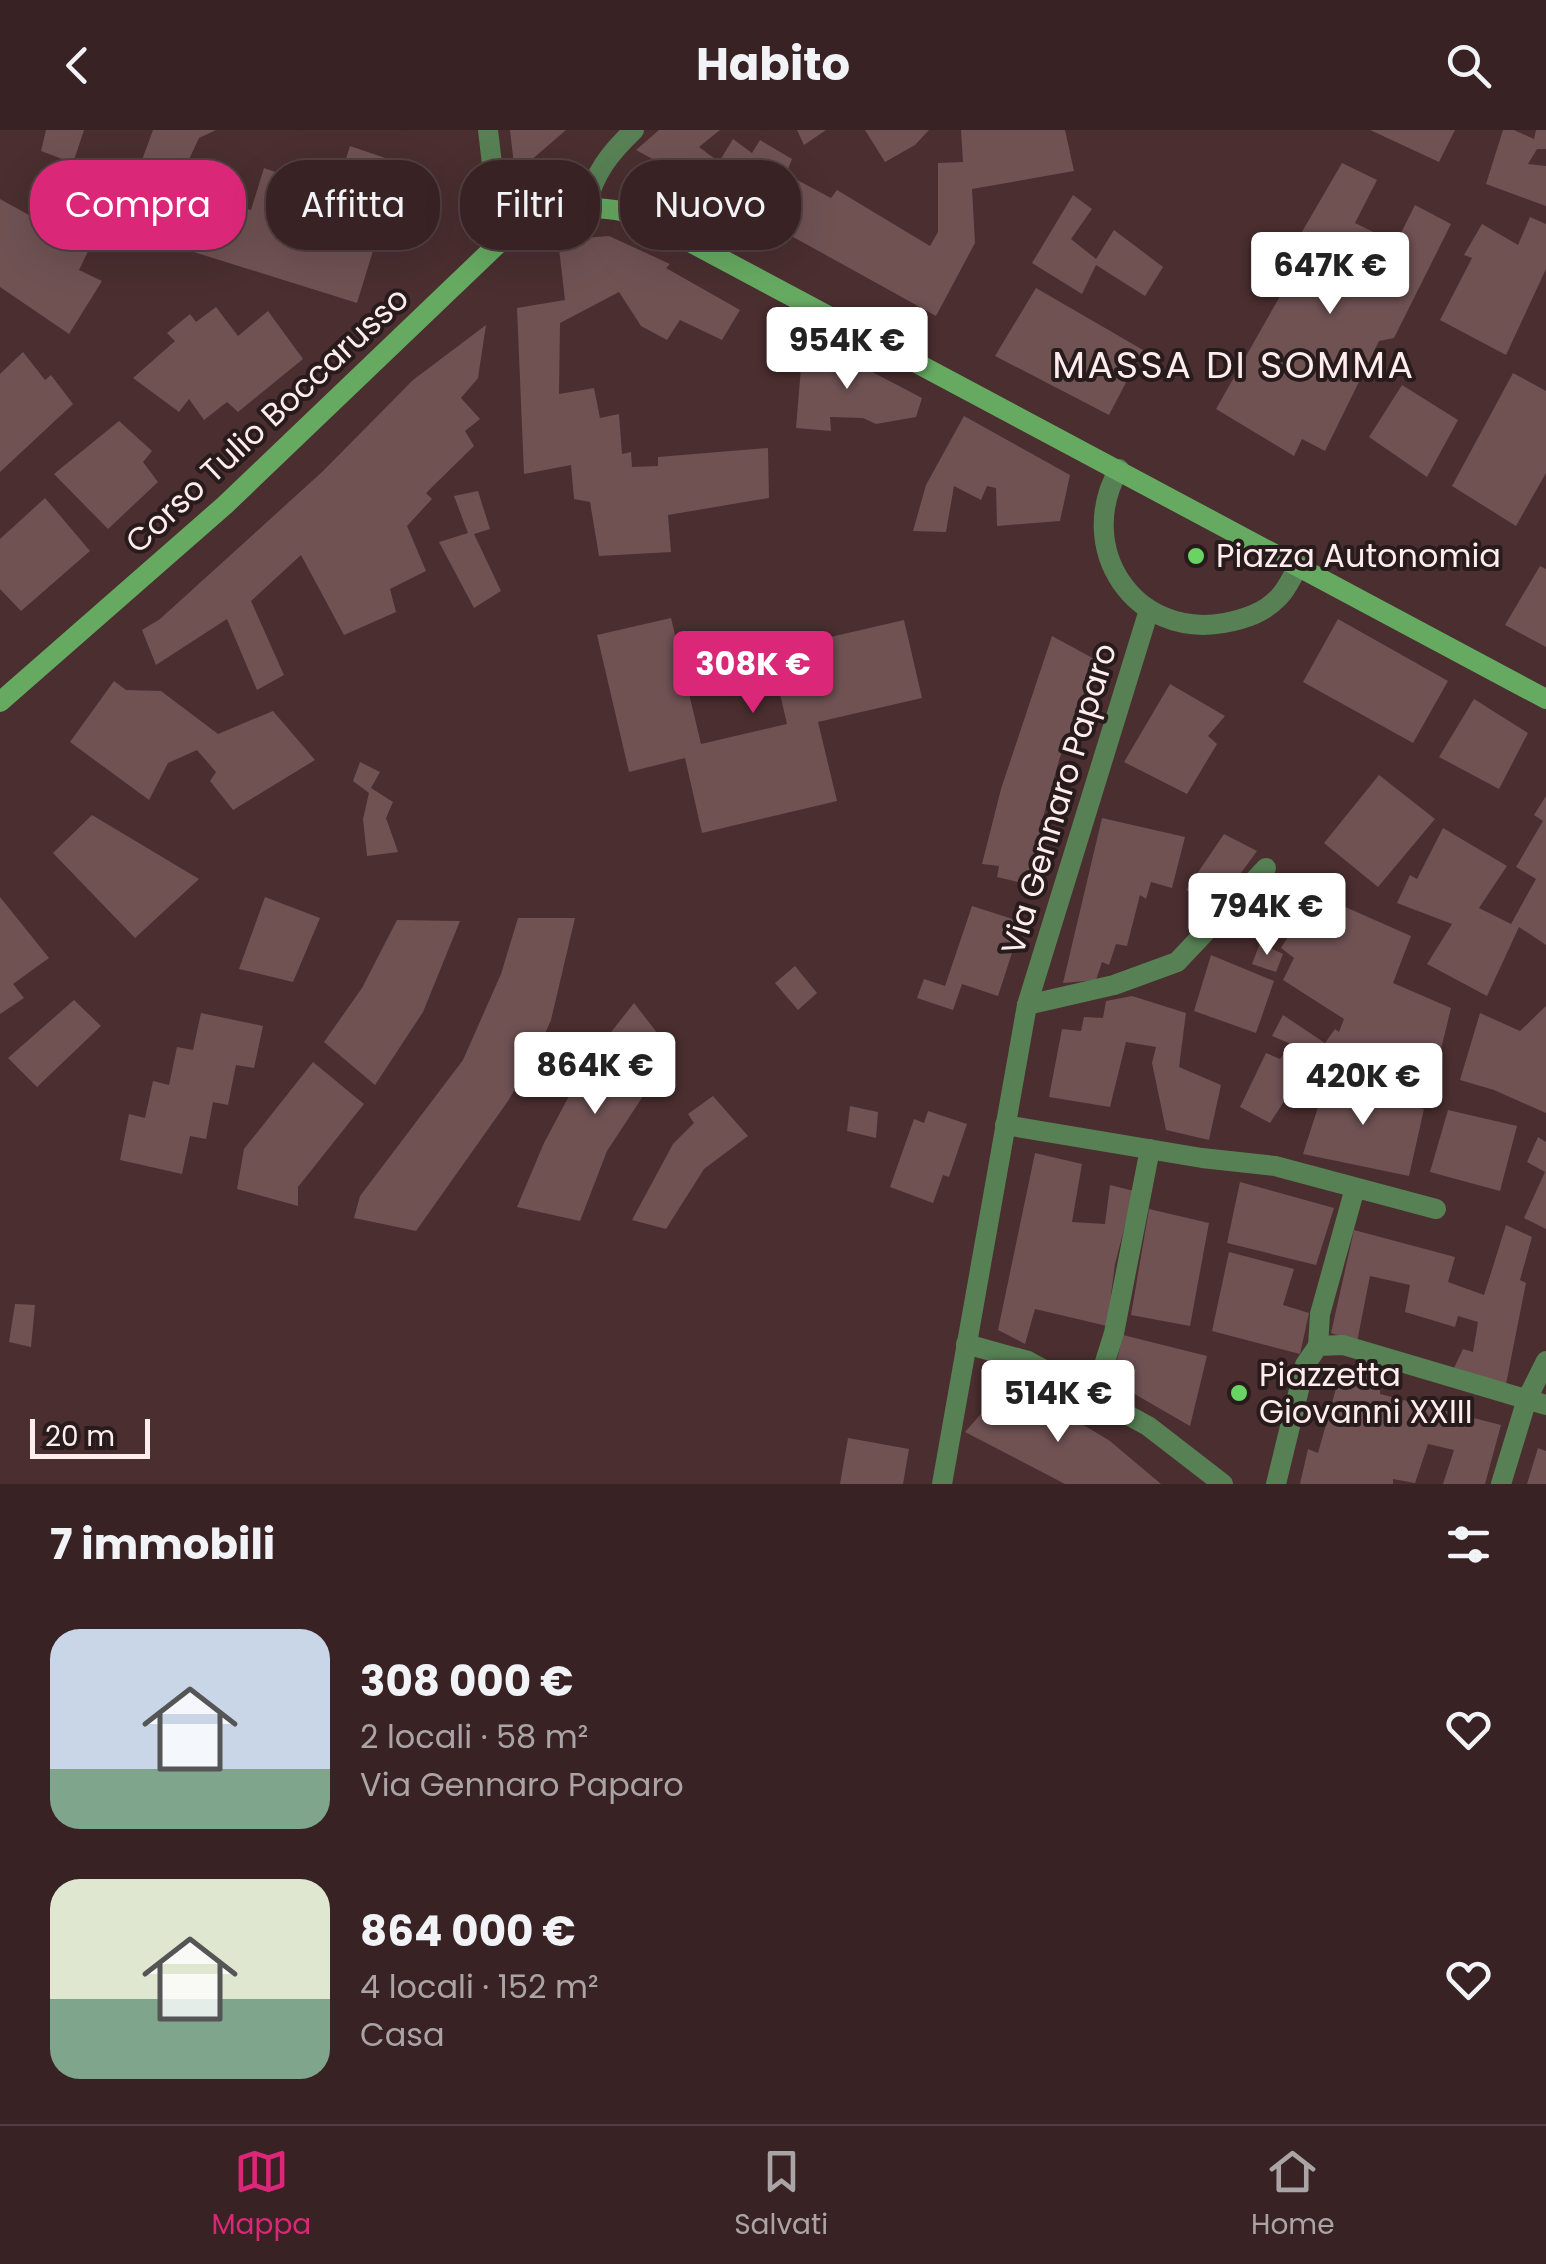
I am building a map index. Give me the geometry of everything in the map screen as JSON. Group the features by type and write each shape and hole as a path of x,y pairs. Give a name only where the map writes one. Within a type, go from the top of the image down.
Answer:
{"street":[{"path":"488,130 492,160"},
{"path":"600,166 634,130"},
{"name":"Corso Tulio Boccarusso","path":"600,208 642,216 1546,699"},
{"name":"Corso Tulio Boccarusso","path":"0,702 225,505 492,250"},
{"path":"1119,469 1102,512 1105,548 1111,566 1132,596 1149,610 1198,628 1250,618 1280,597 1299,565"},
{"name":"Via Gennaro Paparo","path":"942,1484 1027,1005 1149,610"},
{"name":"Via Gennaro Paparo","path":"1027,1005 1114,985 1177,962 1266,868"},
{"path":"1006,1125 1202,1158 1275,1166 1436,1209"},
{"path":"1094,1397 1114,1333 1150,1149"},
{"path":"1276,1484 1305,1365 1318,1346 1320,1314 1355,1188"},
{"path":"966,1344 1028,1361 1148,1426 1223,1484"},
{"path":"1318,1346 1342,1345 1536,1402"},
{"path":"1501,1484 1536,1402 1546,1361"}],"building":[{"path":"46,130 84,130 74,160 41,151"},
{"path":"153,130 216,130 199,138 189,160 142,160"},
{"path":"510,130 566,130 531,160 513,160"},
{"path":"659,130 720,130 699,147 716,160 654,160 636,150"},
{"path":"797,130 826,130 804,145"},
{"path":"865,130 929,130 915,145 885,162"},
{"path":"961,130 1065,130 1074,171 972,189 975,243 936,316 801,241 801,182 831,198 837,190 930,246 938,232 938,163 963,162"},
{"path":"1370,130 1455,130 1439,162"},
{"path":"1503,130 1514,130 1534,139 1536,130 1546,130 1546,149 1537,149 1528,164 1546,166 1546,206 1486,184"},
{"path":"733,139 752,153 760,140 792,159 720,160"},
{"path":"350,146 391,160 346,160"},
{"path":"1342,163 1377,180 1355,223 1396,243 1415,205 1451,224 1394,338 1379,341 1325,451 1302,439 1294,456 1216,409 1284,289 1285,261"},
{"path":"264,168 266,250 373,250 357,303 187,250 246,250 246,208 251,210"},
{"path":"1073,195 1092,209 1071,239 1096,259 1114,230 1163,267 1145,296 1096,265 1082,294 1032,263"},
{"path":"0,199 30,216 30,250 89,250 79,270 102,281 69,334 0,287"},
{"path":"1530,217 1546,224 1546,269 1506,355 1440,320 1472,258 1464,255 1482,224 1518,245"},
{"path":"600,237 620,241 620,250 640,250 670,264 666,268 740,310 722,340 680,320 667,340 641,326 619,292 560,323 559,394 594,388 600,418 619,414 622,454 631,452 632,467 658,466 658,457 768,448 769,498 668,515 671,552 599,556 590,502 574,499 571,465 524,474 517,308 565,300 559,250 600,250"},
{"path":"1036,288 1143,350 1109,415 995,356"},
{"path":"216,307 238,336 268,311 303,359 238,412 227,402 204,420 189,399 179,412 133,378 175,341 167,333 190,314 196,322"},
{"path":"486,325 478,378 461,398 480,419 465,431 474,446 426,493 432,499 407,526 426,571 390,589 396,612 344,635 301,555 251,601 284,675 257,690 227,619 156,665 142,630 160,619 322,472 413,380"},
{"path":"813,341 922,398 916,417 876,424 863,418 830,417 831,431 796,428 803,343"},
{"path":"23,352 45,380 51,375 73,404 0,472 0,374"},
{"path":"1513,373 1546,391 1546,473 1516,526 1452,486"},
{"path":"1402,385 1458,420 1427,477 1369,437"},
{"path":"964,416 1070,475 1060,521 997,526 996,488 987,486 981,500 954,486 946,532 913,531 926,485"},
{"path":"119,421 152,451 143,462 158,482 108,529 54,474"},
{"path":"478,491 490,529 474,534 501,591 474,608 439,542 468,533 454,496"},
{"path":"45,498 90,551 21,611 0,589 0,539"},
{"path":"1540,566 1546,569 1546,647 1505,625"},
{"path":"671,618 701,744 787,724 770,651 904,620 922,698 818,722 837,801 702,833 685,758 629,772 597,635"},
{"path":"1338,619 1448,681 1413,743 1303,682"},
{"path":"1052,636 1098,661 1060,757 1042,821 1031,885 997,877 999,866 982,864 1001,789"},
{"path":"114,681 126,690 161,691 218,734 273,711 315,760 233,810 210,781 216,772 197,750 168,763 149,800 70,742"},
{"path":"1170,684 1225,716 1208,736 1217,744 1187,794 1124,762"},
{"path":"1474,699 1528,733 1499,789 1439,757"},
{"path":"360,762 380,772 371,788 393,802 386,818 398,852 367,856 363,819 369,793 353,781"},
{"path":"1379,775 1435,819 1378,887 1324,843"},
{"path":"1546,796 1546,945 1519,927 1487,996 1427,964 1452,924 1397,903 1410,875 1417,879 1443,828 1507,866 1479,908 1511,924 1536,879 1516,867 1543,821 1534,815"},
{"path":"92,815 199,879 135,938 53,853"},
{"path":"1102,818 1185,837 1172,888 1151,882 1146,899 1140,895 1127,946 1116,944 1109,965 1102,962 1096,980 1063,983"},
{"path":"1224,834 1257,851 1217,906 1186,890"},
{"path":"1275,876 1411,936 1393,983 1451,1008 1436,1070 1377,1057 1370,1064 1338,1050 1300,1108 1285,1100 1270,1123 1240,1107 1266,1053 1280,1059 1291,1044 1272,1036 1283,1015 1325,1043 1335,1029 1339,1032 1344,1019 1283,980 1294,958 1281,948 1299,919 1261,900"},
{"path":"0,897 49,958 13,984 24,998 0,1014"},
{"path":"265,897 320,918 293,982 239,969"},
{"path":"972,906 1022,922 998,996 962,984 953,1010 917,998 924,979 945,986"},
{"path":"518,918 575,918 551,1020 536,1054 508,1101 416,1231 354,1218 360,1196 463,1060 501,974"},
{"path":"397,920 460,921 423,1012 375,1085 324,1042 362,988"},
{"path":"1260,943 1283,954 1276,972 1252,964"},
{"path":"1211,955 1274,981 1256,1033 1194,1011"},
{"path":"795,966 817,993 798,1010 775,983"},
{"path":"1132,996 1186,1013 1179,1067 1221,1085 1209,1140 1166,1130 1152,1063 1156,1047 1126,1042 1110,1107 1049,1097 1062,1029 1081,1031 1084,1017 1103,1018 1106,1001"},
{"path":"74,1000 101,1026 37,1087 8,1058"},
{"path":"634,1003 672,1052 607,1151 580,1221 517,1207 544,1143 586,1064"},
{"path":"1546,1006 1546,1113 1460,1080 1480,1013 1520,1031"},
{"path":"201,1013 263,1026 254,1068 236,1065 228,1105 213,1102 206,1139 190,1136 182,1174 120,1160 129,1114 145,1118 153,1081 169,1085 177,1047 193,1050"},
{"path":"313,1062 364,1104 298,1187 298,1206 237,1189 244,1149"},
{"path":"1346,1066 1357,1072 1350,1092 1424,1109 1409,1176 1303,1154 1326,1082"},
{"path":"713,1096 748,1136 704,1169 666,1229 632,1220 673,1144 694,1123 688,1114"},
{"path":"850,1106 878,1112 876,1138 847,1131"},
{"path":"1448,1110 1517,1126 1500,1191 1430,1172"},
{"path":"928,1111 967,1124 949,1177 943,1175 933,1203 890,1187 914,1119 924,1123"},
{"path":"1538,1137 1546,1142 1546,1229 1524,1218 1545,1172 1527,1162"},
{"path":"1035,1153 1082,1164 1072,1222 1105,1224 1110,1185 1134,1191 1115,1264 1107,1326 1035,1309 1025,1344 998,1330"},
{"path":"1240,1182 1334,1208 1316,1265 1227,1243"},
{"path":"1149,1209 1209,1223 1190,1326 1131,1315"},
{"path":"1506,1225 1532,1237 1520,1280 1526,1283 1506,1384 1454,1368 1463,1349 1473,1352 1478,1322 1458,1316 1455,1327 1405,1312 1410,1285 1370,1276 1357,1342 1331,1333 1354,1230 1455,1257 1448,1282 1484,1295"},
{"path":"1229,1252 1294,1269 1283,1305 1309,1313 1300,1354 1212,1331"},
{"path":"15,1304 35,1305 31,1347 9,1342"},
{"path":"1123,1335 1207,1356 1190,1426 1112,1381"},
{"path":"1342,1367 1381,1376 1380,1394 1501,1425 1485,1484 1443,1484 1454,1450 1428,1444 1415,1483 1393,1479 1393,1484 1300,1484 1308,1449 1318,1453"},
{"path":"1021,1387 1110,1441 1161,1484 1065,1484 965,1432 981,1414 996,1425"},
{"path":"848,1438 909,1449 903,1484 840,1484"},
{"path":"1538,1448 1546,1451 1546,1484 1527,1484"}],"place":[{"name":"Piazza Autonomia","path":"1196,556"},
{"name":"Piazzetta Giovanni XXIII","path":"1239,1393"}],"district":[{"name":"MASSA DI SOMMA","path":"1234,365"}]}
